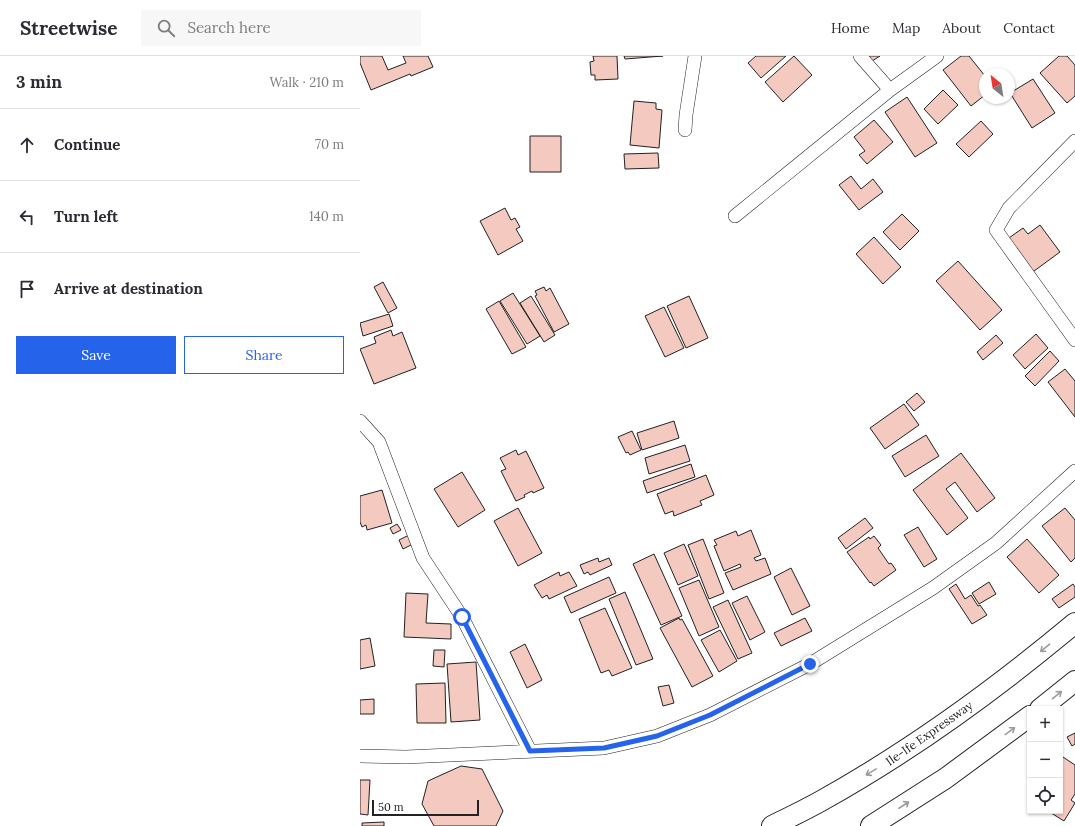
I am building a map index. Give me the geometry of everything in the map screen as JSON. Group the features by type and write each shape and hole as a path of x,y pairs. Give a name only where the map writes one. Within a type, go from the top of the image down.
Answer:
{"main road":[{"name":"Ile-Ife Expressway","path":"772,826 820,802 883,765 1023,667 1075,624"},
{"path":"1044,706 1075,681"},
{"path":"871,826 946,778 1027,718"}],"street":[{"path":"685,130 695,56"},
{"path":"860,56 890,90"},
{"path":"735,216 890,90 937,56"},
{"path":"1075,141 1009,208 996,230 1075,340"},
{"path":"360,421 379,442 423,558 462,617 530,751"},
{"path":"360,756 406,757 604,748 657,736 710,715 810,664 933,588 996,543 1075,471"}],"building":[{"path":"360,56 382,56 388,70 406,63 403,56 428,56 433,67 411,76 410,74 371,90 360,63"},
{"path":"593,56 617,56 618,79 595,80 595,75 591,75 590,62 594,61"},
{"path":"624,56 663,56 625,59"},
{"path":"756,56 786,56 761,78 748,63"},
{"path":"794,56 812,75 783,102 765,82"},
{"path":"864,56 880,56 869,63"},
{"path":"961,56 969,56 979,68 979,100 971,106 943,70"},
{"path":"1059,56 1067,56 1075,65 1075,96 1067,103 1040,73"},
{"path":"1033,79 1055,113 1032,128 1015,101 1015,90"},
{"path":"943,90 958,105 938,124 924,109"},
{"path":"907,97 937,143 915,157 885,112"},
{"path":"634,101 656,103 656,109 662,110 659,148 630,145"},
{"path":"874,120 893,142 867,164 859,155 865,151 854,137"},
{"path":"981,121 993,134 969,157 956,144"},
{"path":"530,136 561,136 561,172 530,172"},
{"path":"658,153 659,168 625,169 624,154"},
{"path":"851,176 861,189 873,179 883,192 859,210 839,185"},
{"path":"505,208 511,220 515,218 520,227 516,229 523,241 498,255 480,221"},
{"path":"902,214 919,231 900,250 883,232"},
{"path":"1040,225 1060,252 1030,274 1006,240 1023,228 1028,234"},
{"path":"874,237 901,267 883,284 856,254"},
{"path":"958,261 1002,310 980,330 936,281"},
{"path":"383,282 397,308 388,313 374,287"},
{"path":"544,287 546,291 550,288 569,324 554,332 535,296 537,295 535,291"},
{"path":"513,293 540,336 527,344 500,301"},
{"path":"531,296 555,335 544,342 520,303"},
{"path":"689,296 708,338 686,348 667,306"},
{"path":"499,301 526,347 512,354 486,309"},
{"path":"664,307 684,348 665,357 645,316"},
{"path":"389,314 393,326 363,336 360,323"},
{"path":"391,330 393,336 402,332 416,368 374,384 360,349 376,343 374,337"},
{"path":"1036,334 1048,348 1025,369 1013,355"},
{"path":"996,335 1003,343 983,360 977,352"},
{"path":"1050,351 1059,361 1035,386 1025,376"},
{"path":"1065,369 1075,381 1075,417 1048,382"},
{"path":"917,393 925,402 914,411 906,402"},
{"path":"904,404 919,425 885,449 870,428"},
{"path":"674,421 679,438 642,450 637,433"},
{"path":"632,431 641,450 630,455 628,452 626,453 618,437"},
{"path":"926,435 939,456 905,477 892,456"},
{"path":"685,445 690,461 649,474 645,458"},
{"path":"516,450 518,455 526,451 544,488 533,493 532,491 524,495 525,497 516,501 501,471 506,469 500,458"},
{"path":"961,453 995,498 977,512 955,482 946,489 968,518 947,535 913,490"},
{"path":"691,464 695,477 647,493 643,481"},
{"path":"462,472 485,510 458,527 434,489"},
{"path":"706,475 714,495 700,501 702,505 674,516 673,511 665,514 657,494"},
{"path":"382,490 392,523 367,530 366,525 362,527 360,522 360,496"},
{"path":"518,508 542,553 518,566 494,521"},
{"path":"1065,508 1075,520 1075,558 1071,562 1042,526"},
{"path":"865,518 873,528 846,549 838,538"},
{"path":"397,524 401,530 393,534 390,528"},
{"path":"918,527 937,559 924,567 904,535"},
{"path":"751,530 761,555 754,558 756,561 765,558 771,574 733,590 725,573 741,567 740,564 724,571 714,546 717,545 714,540 736,531 738,536"},
{"path":"409,535 413,544 403,549 399,540"},
{"path":"874,536 881,545 878,548 889,564 891,563 896,570 874,586 871,582 870,583 847,552 869,537 870,539"},
{"path":"703,539 724,593 709,599 688,545"},
{"path":"1027,539 1059,575 1039,593 1007,557"},
{"path":"684,544 698,576 678,585 664,553"},
{"path":"654,554 682,616 661,625 633,564"},
{"path":"598,558 599,562 609,558 612,565 590,575 588,572 584,574 580,565"},
{"path":"791,568 810,606 792,615 774,577"},
{"path":"559,572 560,576 569,572 577,586 549,599 547,595 542,598 534,585"},
{"path":"609,577 616,593 571,613 564,597"},
{"path":"699,580 719,627 699,636 679,588"},
{"path":"989,582 996,594 979,604 972,593"},
{"path":"956,584 965,599 971,595 978,606 980,605 987,615 972,624 949,589"},
{"path":"1073,584 1075,587 1075,597 1059,608 1052,599"},
{"path":"625,592 653,659 636,665 609,599"},
{"path":"406,593 428,594 426,623 451,624 451,639 404,637"},
{"path":"747,596 765,632 750,640 732,603"},
{"path":"728,600 752,653 738,659 713,607"},
{"path":"605,608 632,668 612,676 609,670 601,673 579,619"},
{"path":"679,618 680,620 682,619 713,676 692,687 660,628"},
{"path":"805,618 812,631 781,646 774,633"},
{"path":"720,630 737,661 719,672 701,640"},
{"path":"370,638 375,666 360,669 360,640"},
{"path":"525,644 542,680 527,688 510,652"},
{"path":"434,650 445,650 444,667 433,666"},
{"path":"476,662 480,720 451,722 447,664"},
{"path":"445,683 446,723 417,723 416,684"},
{"path":"669,685 674,703 663,706 658,687"},
{"path":"374,699 374,714 360,714 360,700"},
{"path":"1075,733 1075,744 1072,746 1067,737"},
{"path":"1063,757 1075,765 1075,794 1071,800 1075,803 1064,821 1053,814 1063,814"},
{"path":"461,766 482,769 503,811 496,826 434,826 422,804 428,781"},
{"path":"360,780 370,780 368,815 360,814"},
{"path":"384,822 384,826 362,826 362,823"}],"route":[{"path":"462,617 530,751 567,751 604,748 657,736 710,715 810,664"}]}
